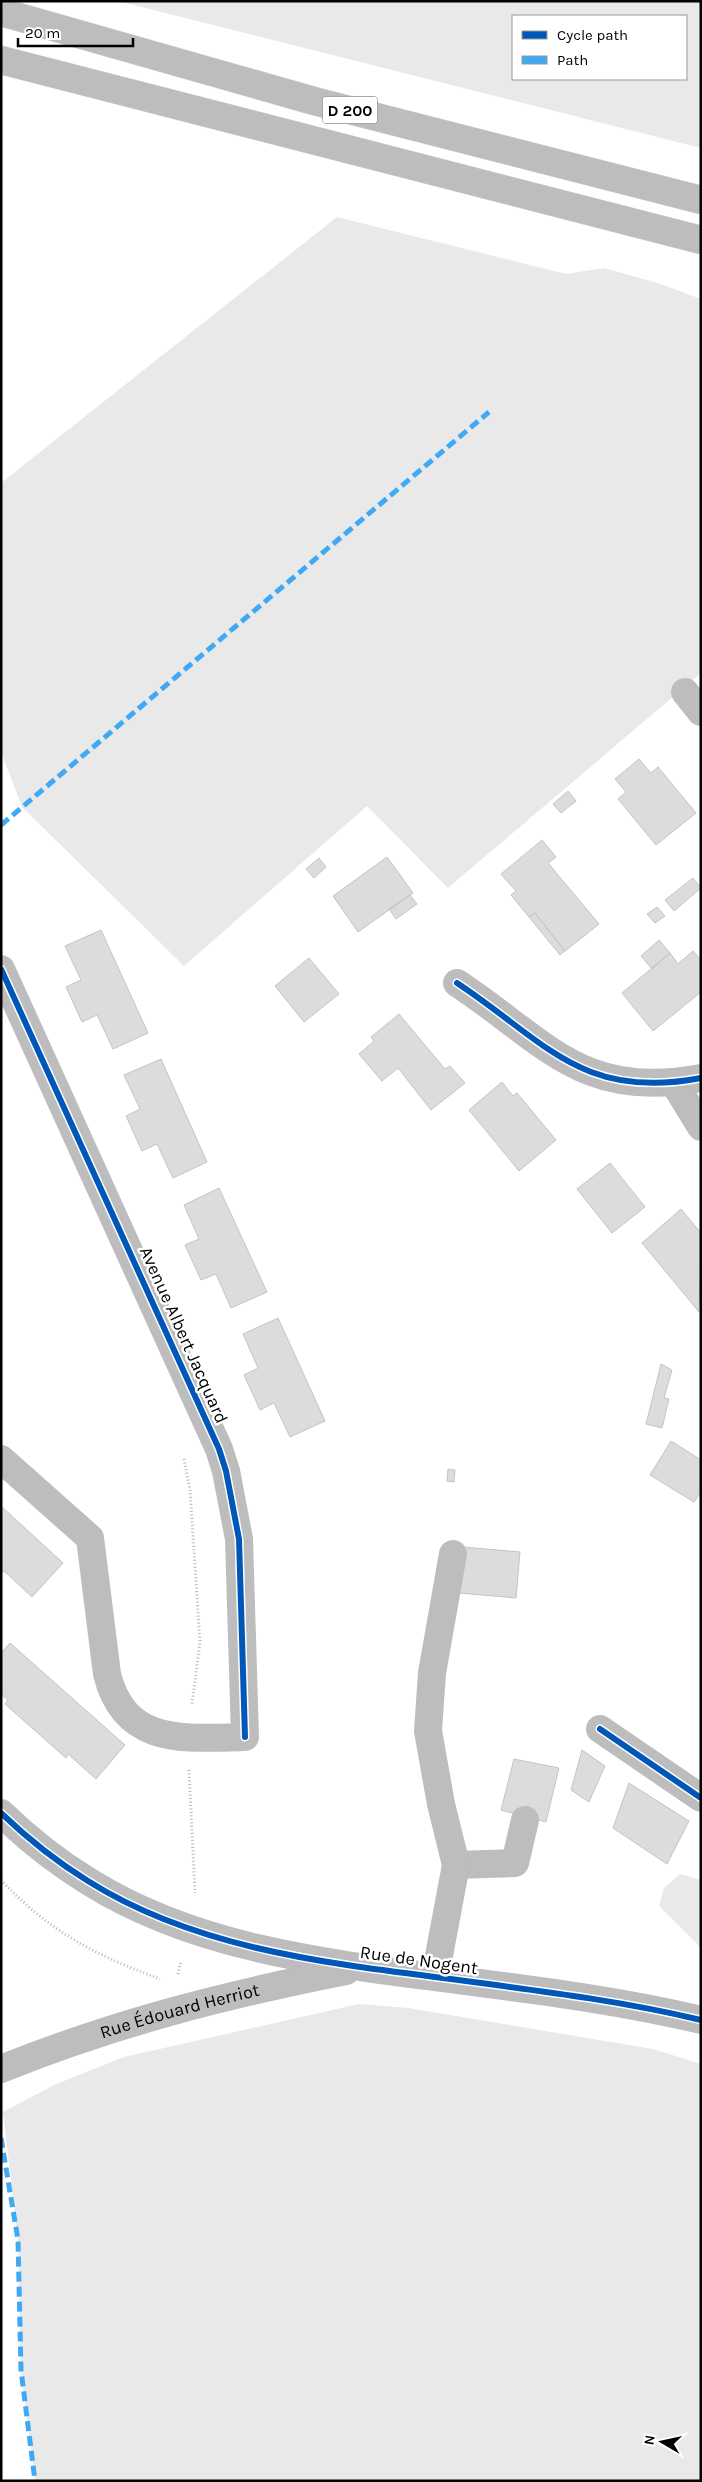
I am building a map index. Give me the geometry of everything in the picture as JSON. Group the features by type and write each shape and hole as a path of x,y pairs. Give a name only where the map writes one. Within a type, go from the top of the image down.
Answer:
{"street":[{"name":"D 200","path":"1,12 323,103 701,200"},
{"name":"D 200","path":"1,60 701,240"},
{"name":"Avenue Albert Jacquard","path":"1,969 219,1449 226,1471 239,1539 245,1737 188,1738"},
{"path":"456,983 491,1005 530,1038 573,1066 601,1077 624,1082 674,1083 701,1078"},
{"path":"674,1083 701,1127"},
{"path":"1,1460 90,1538 107,1674 112,1693 129,1715 151,1732 168,1737 188,1738"},
{"path":"435,1977 456,1865 441,1804 428,1731 432,1674 453,1554"},
{"path":"600,1729 701,1798"},
{"name":"Rue de Nogent","path":"1,1813 51,1855 88,1881 140,1908 188,1927 284,1954 362,1968 607,2001 701,2020"},
{"path":"456,1865 515,1863 525,1820"},
{"name":"Rue Édouard Herriot","path":"1,2069 89,2035 179,1996 362,1968"}],"path":[{"path":"1,1880 38,1916 64,1935 179,1996 188,1927 196,1888 188,1738 200,1642 190,1490 183,1452"}],"shaded area":[{"path":"118,1 701,1 701,148"},
{"path":"337,217 566,274 604,268 661,284 701,299 701,673 448,888 367,806 184,966 22,807 1,752 1,483"},
{"path":"680,1874 701,1880 701,1948 659,1906 664,1888"},
{"path":"359,2004 408,2008 653,2049 701,2064 701,2481 35,2481 21,2370 18,2240 3,2112 54,2085 124,2057"}],"building":[{"path":"639,759 651,773 658,767 696,813 656,845 618,799 626,792 615,779"},
{"path":"568,791 576,801 561,813 553,804"},
{"path":"542,840 556,857 548,863 599,924 565,951 535,913 529,917 511,895 516,891 501,874"},
{"path":"387,857 413,893 358,932 333,896"},
{"path":"319,858 326,867 314,878 306,869"},
{"path":"693,878 701,888 674,911 665,900"},
{"path":"410,895 417,904 396,919 389,909"},
{"path":"657,907 665,916 655,923 647,914"},
{"path":"535,913 565,951 560,955 529,917"},
{"path":"101,930 148,1033 113,1049 97,1015 82,1022 66,987 81,980 65,946"},
{"path":"659,940 670,953 652,969 641,956"},
{"path":"693,951 701,960 701,992 653,1031 622,993 670,953 678,964"},
{"path":"309,958 339,994 304,1022 275,986"},
{"path":"399,1014 445,1069 450,1066 465,1083 431,1110 398,1068 382,1081 359,1054 374,1041 371,1037"},
{"path":"161,1059 207,1162 173,1178 157,1144 142,1151 126,1116 140,1109 124,1075"},
{"path":"502,1082 513,1096 517,1093 556,1140 519,1171 469,1110"},
{"path":"610,1163 645,1207 612,1233 577,1189"},
{"path":"219,1188 267,1292 231,1308 216,1274 201,1280 185,1245 199,1239 184,1205"},
{"path":"681,1209 701,1233 699,1312 642,1243"},
{"path":"278,1318 325,1421 290,1437 274,1403 260,1410 244,1375 258,1368 243,1334"},
{"path":"661,1364 672,1370 664,1398 669,1399 662,1428 646,1424"},
{"path":"671,1441 701,1460 701,1492 694,1502 650,1475"},
{"path":"448,1469 455,1470 454,1482 447,1481"},
{"path":"1,1506 63,1563 32,1597 4,1571 1,1573"},
{"path":"463,1547 520,1552 516,1598 459,1593"},
{"path":"10,1643 125,1745 96,1779 68,1754 66,1758 5,1704 8,1700 1,1694 1,1653"},
{"path":"582,1750 605,1766 589,1802 571,1790"},
{"path":"514,1759 559,1768 546,1822 501,1810"},
{"path":"629,1783 689,1821 667,1864 613,1828"}],"marked path":[{"path":"1,825 489,412"},
{"path":"1,2138 18,2240 21,2370 35,2481"}],"cycle path":[{"path":"1,969 219,1449 226,1471 239,1539 245,1737"},
{"path":"457,983 541,1045 567,1061 595,1073 625,1081 660,1083 701,1078"},
{"path":"600,1729 701,1798"},
{"path":"1,1813 21,1832 88,1881 128,1903 169,1921 212,1936 256,1948 345,1965 602,2000 701,2020"}]}
